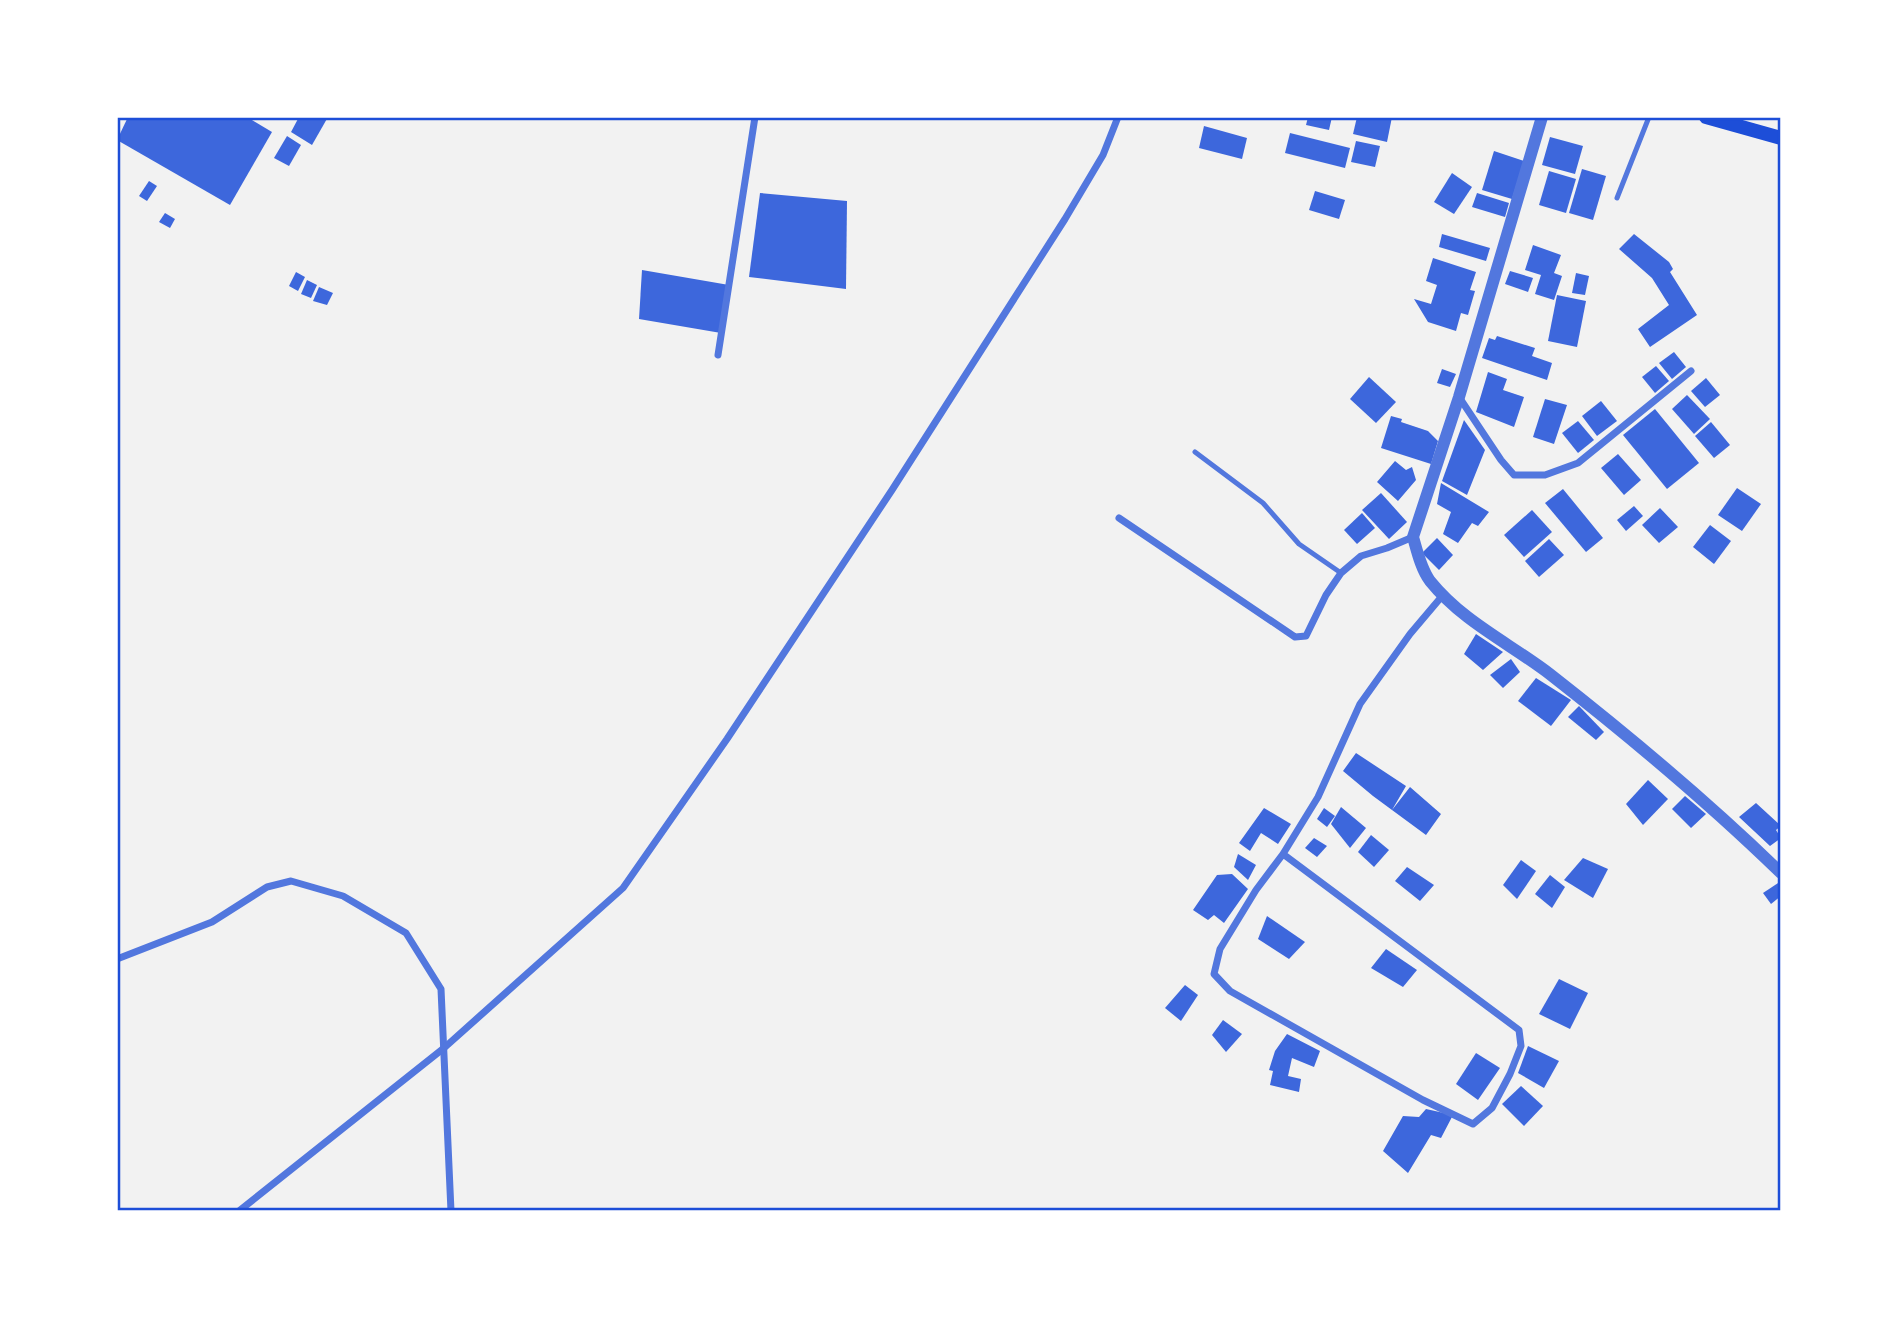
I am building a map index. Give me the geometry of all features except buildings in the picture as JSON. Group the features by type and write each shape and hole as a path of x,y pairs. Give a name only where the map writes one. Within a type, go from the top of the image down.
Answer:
{"main road":[{"path":"1706,117 1781,138"}],"street":[{"path":"718,355 755,117"},
{"path":"239,1211 444,1048 623,888 864,532 1065,219 1103,155 1118,117"},
{"path":"1542,117 1459,397 1413,537 1428,578 1465,616 1550,674 1672,776 1781,873"},
{"path":"1459,397 1514,475 1545,475 1578,463 1690,371"},
{"path":"1119,518 1295,637 1306,636 1326,595 1341,573 1361,556 1413,537"},
{"path":"1283,854 1519,1030 1521,1046 1510,1074 1492,1108 1473,1124 1423,1100 1230,991 1214,975 1220,949 1318,797 1360,704 1402,645 1443,595"},
{"path":"117,959 212,922 267,887 291,881 343,896 406,933 441,989 451,1211"}],"lane":[{"path":"1618,198 1649,117"},
{"path":"1195,452 1263,503 1298,544 1341,573"}]}
